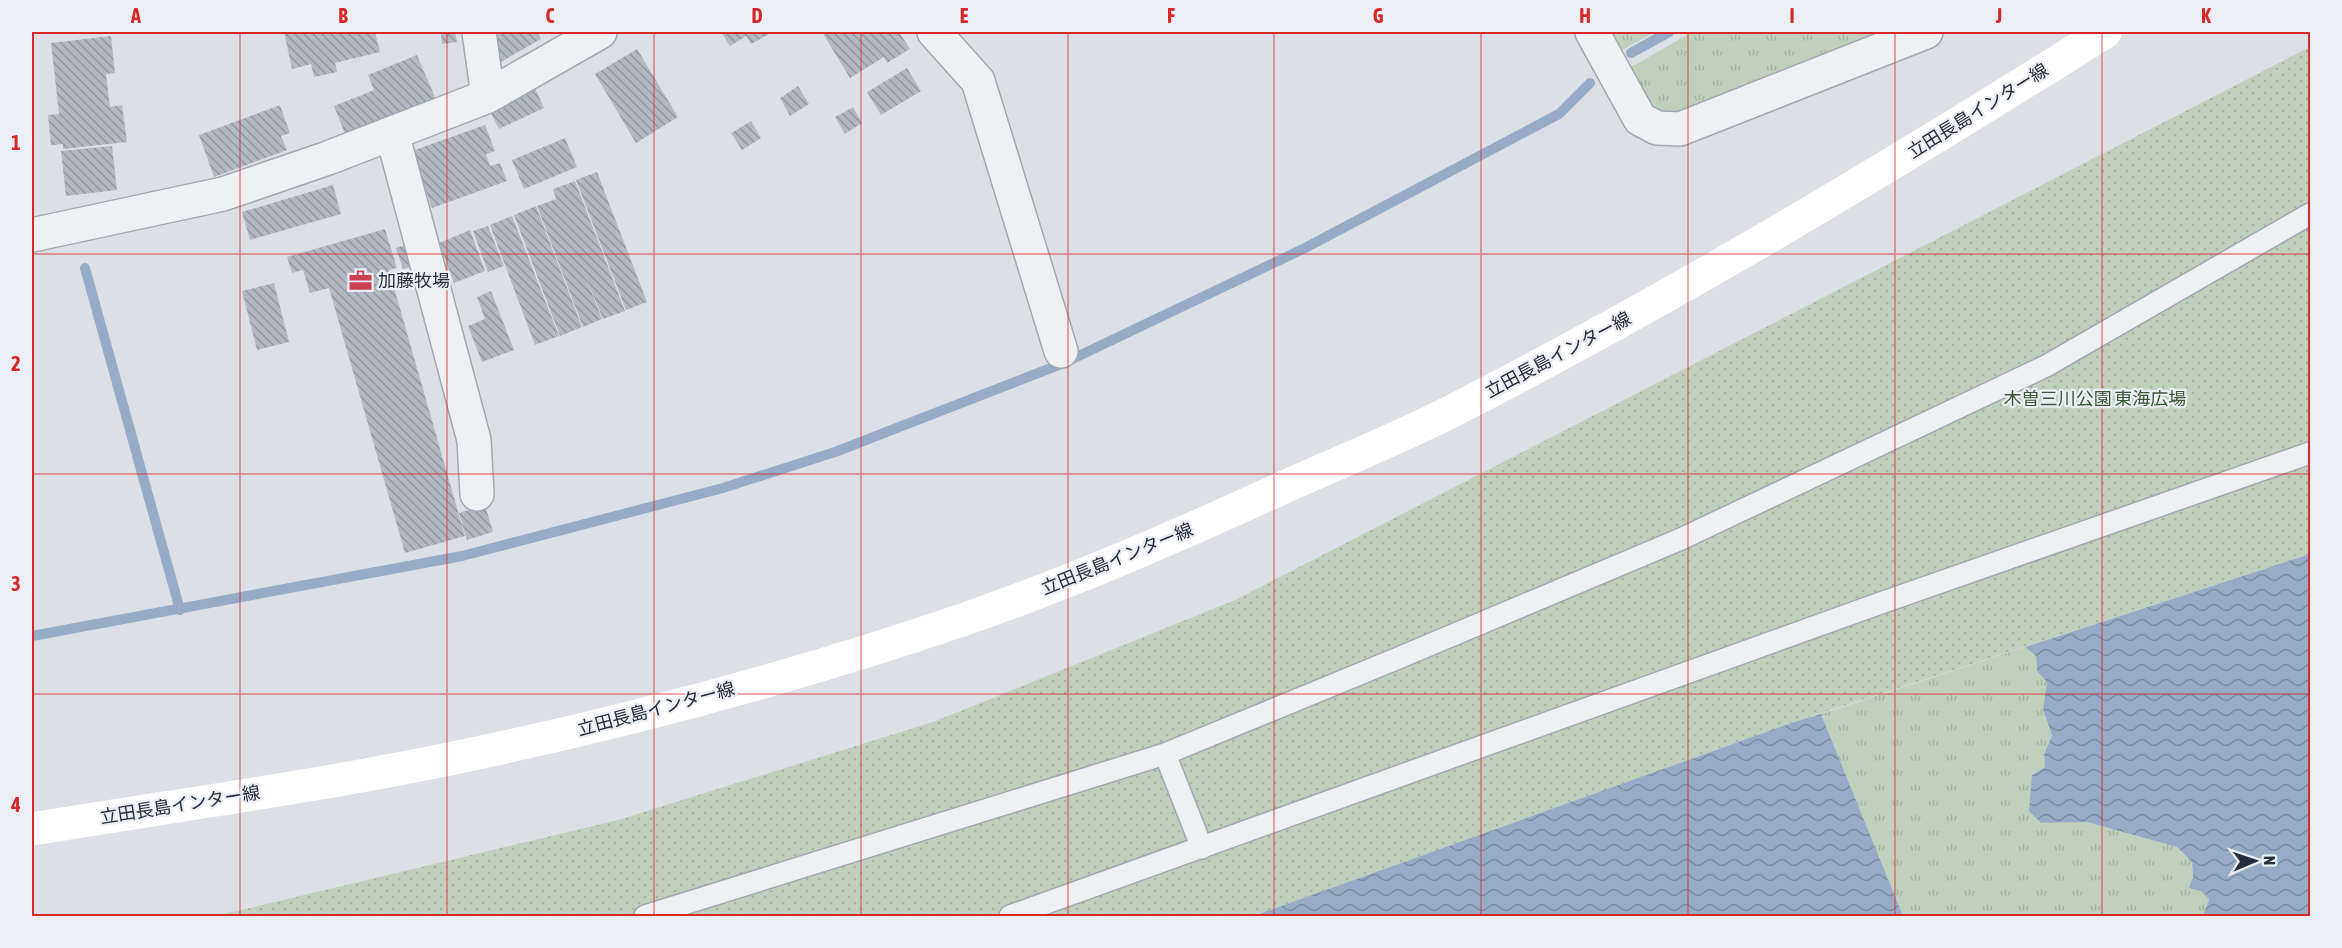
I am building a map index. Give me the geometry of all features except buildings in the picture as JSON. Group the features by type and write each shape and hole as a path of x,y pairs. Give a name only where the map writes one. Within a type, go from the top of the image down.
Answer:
{"main road":[{"name":"立田長島インター線","path":"32,829 317,783 453,758 603,724 787,675 944,626 1131,557 1458,409 1626,318 1897,163 2105,32"}],"street":[{"path":"479,32 488,96"},
{"path":"32,235 223,194 328,158 488,96 600,32"},
{"path":"934,32 978,81 1061,351"},
{"path":"1592,32 1640,118 1657,128 1680,129 1926,32"},
{"path":"392,133 474,440 477,494"}],"lane":[{"path":"645,916 1165,754 1702,529 2046,366 2310,214"},
{"path":"1010,916 1867,608 2310,453"},
{"path":"1165,754 1202,848"}],"green space":[{"path":"1603,32 1655,32 1615,54"},
{"path":"1692,32 1894,32 1668,117 1648,106 1626,70"},
{"name":"木曽三川公園 東海広場","path":"2310,47 2310,554 1797,721 1253,916 216,916 618,820 933,722 1235,600"},
{"path":"2025,647 2036,656 2037,671 2048,682 2043,709 2052,737 2044,754 2045,767 2032,775 2031,804 2041,823 2087,822 2177,847 2192,862 2193,877 2209,899 2203,916 1903,916 1821,714"}],"water":[{"path":"2310,554 2310,916 2203,916 2209,899 2201,891 2189,888 2193,877 2192,862 2177,847 2087,822 2041,823 2029,811 2032,775 2045,767 2044,754 2052,736 2043,709 2047,682 2037,671 2036,656 2025,647"},
{"path":"1821,714 1903,916 1253,916 1797,721"}],"waterway":[{"path":"1631,53 1669,32"},
{"path":"32,636 462,556 723,488 835,452 1064,363 1305,248 1559,114 1590,83"},
{"path":"85,268 180,610"}],"place":[{"name":"加藤牧場","path":"360,281"}]}
